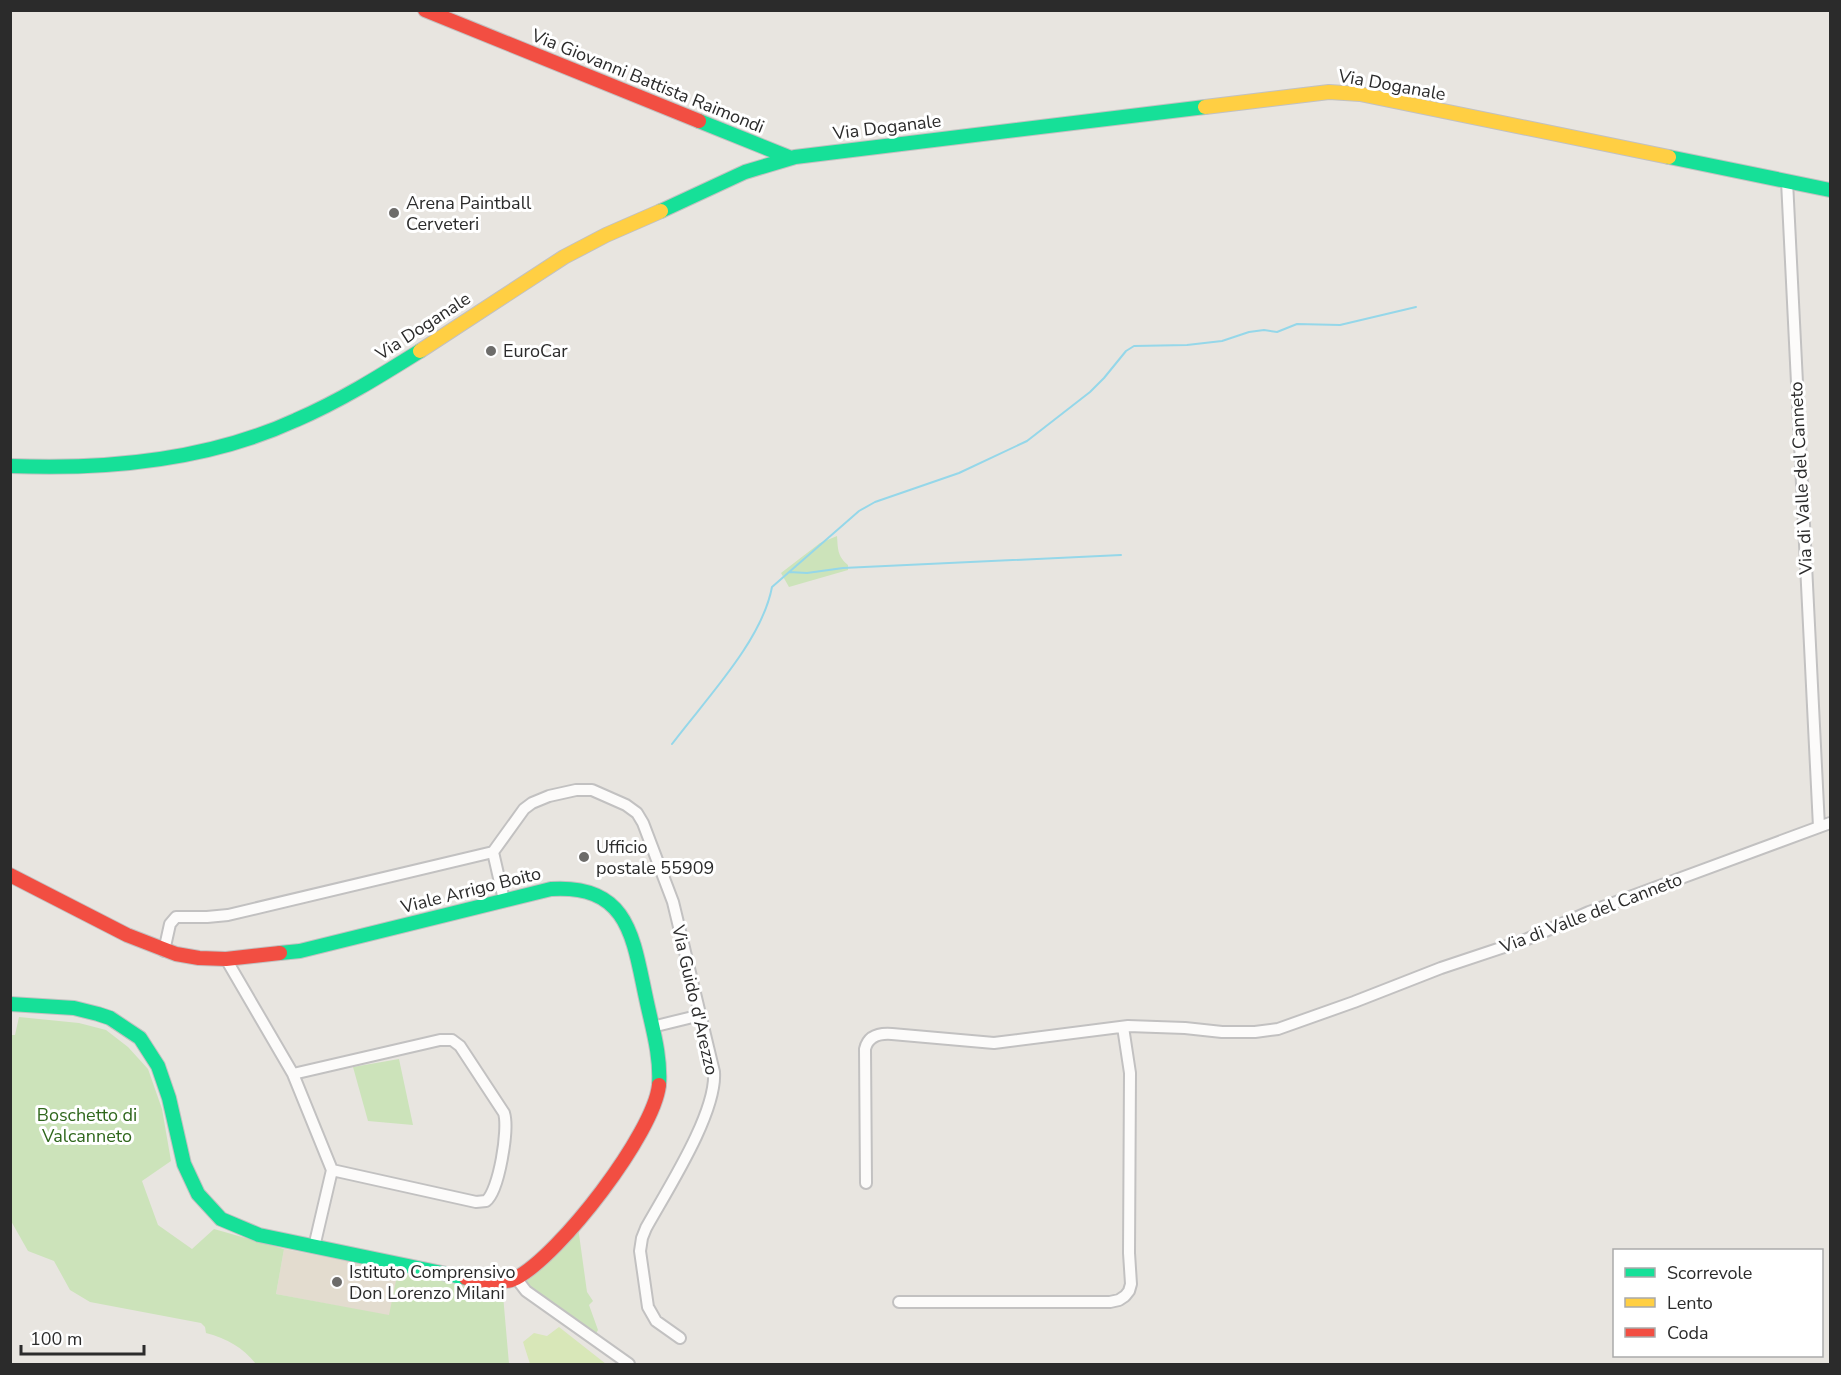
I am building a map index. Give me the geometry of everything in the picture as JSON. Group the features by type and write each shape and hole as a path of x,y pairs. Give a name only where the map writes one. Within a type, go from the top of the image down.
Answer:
{"street":[{"name":"Via Giovanni Battista Raimondi","path":"425,10 791,158"},
{"name":"Via Doganale","path":"10,466 76,469 147,462 193,454 274,430 318,410 376,378 550,265 585,246 736,177 791,158 1329,92 1386,99 1830,190"},
{"name":"Via di Valle del Canneto","path":"866,1183 865,1049 873,1037 888,1033 977,1042 1006,1042 1123,1027 1241,1032 1289,1026 1441,968 1525,940 1589,912 1819,827 1787,182"},
{"name":"Via Guido d'Arezzo","path":"493,852 524,809 532,803 549,796 576,790 592,789 632,809 642,820 667,886 714,1068 713,1089 701,1126 646,1228 640,1247 650,1312 656,1321 680,1338"},
{"path":"1819,827 1830,823"},
{"path":"164,951 170,924 176,917 228,915 493,852 504,900"},
{"name":"Viale Arrigo Boito","path":"10,875 127,935 164,951 191,957 226,959 270,956 312,948 551,889 571,888 596,893 611,902 625,920 633,940 652,1027 659,1075 655,1105 630,1150 579,1216 552,1247 516,1278"},
{"path":"226,959 293,1074 332,1170 314,1247"},
{"path":"10,1004 81,1010 111,1018 131,1030 146,1045 162,1073 184,1168 190,1183 199,1199 239,1229 458,1277 492,1281 516,1278 526,1291 628,1365"},
{"path":"652,1027 701,1015"},
{"path":"899,1302 1110,1302 1119,1300 1129,1291 1131,1284 1129,1253 1130,1073 1123,1027"},
{"path":"293,1074 440,1040 450,1040 460,1046 504,1113 507,1125 505,1141 493,1192 486,1201 479,1202 332,1170"}],"shaded area":[{"name":"Istituto Comprensivo Don Lorenzo Milani","path":"284,1249 398,1271 390,1316 276,1294"}],"green space":[{"path":"837,536 839,552 848,565 848,570 789,587 781,573 820,543"},
{"name":"Boschetto di Valcanneto","path":"19,1017 79,1023 106,1030 128,1047 148,1069 162,1109 171,1161 142,1181 158,1225 192,1249 214,1229 284,1249 276,1294 389,1315 398,1271 503,1295 509,1364 256,1364 234,1344 206,1333 201,1323 90,1302 70,1290 54,1261 28,1251 11,1221 10,1035 15,1035"},
{"path":"399,1059 413,1125 368,1121 353,1067"},
{"path":"578,1227 587,1292 593,1301 589,1305 598,1330 595,1335 528,1288 524,1282 553,1258"},
{"path":"559,1327 606,1364 530,1364 523,1342 534,1333 547,1336"}],"waterway":[{"path":"672,744 745,649 757,628 772,587 859,511 875,502 959,473 1027,441 1090,392 1126,351 1134,346 1187,345 1222,341 1249,332 1264,330 1277,332 1297,324 1340,325 1416,307"},
{"path":"789,572 807,573 843,568 1121,555"}],"traffic: fast":[{"path":"661,211 745,172 795,157 1205,107"},
{"path":"699,121 791,158"},
{"path":"1669,157 1830,190"},
{"path":"10,466 120,464 192,454 227,445 262,434 312,413 360,388 420,351"},
{"path":"280,953 300,951 551,889 577,890 597,895 612,905 623,919 631,936 656,1041 659,1085"},
{"path":"10,1004 74,1008 98,1014 110,1018 140,1038 158,1066 169,1098 184,1164 198,1194 221,1219 259,1235 466,1278"}],"traffic: slow":[{"path":"1205,107 1329,92 1360,94 1669,157"},
{"path":"420,351 564,257 606,235 661,211"}],"traffic: jam":[{"path":"425,10 699,121"},
{"path":"10,875 127,935 176,954 226,959 280,953"},
{"path":"466,1278 492,1282 511,1280 535,1265 556,1245 602,1191 623,1161 641,1132 653,1106 659,1085"}],"place":[{"name":"Arena Paintball Cerveteri","path":"394,213"},
{"name":"EuroCar","path":"491,351"},
{"name":"Ufficio postale 55909","path":"584,857"},
{"name":"Istituto Comprensivo Don Lorenzo Milani","path":"337,1282"}]}
